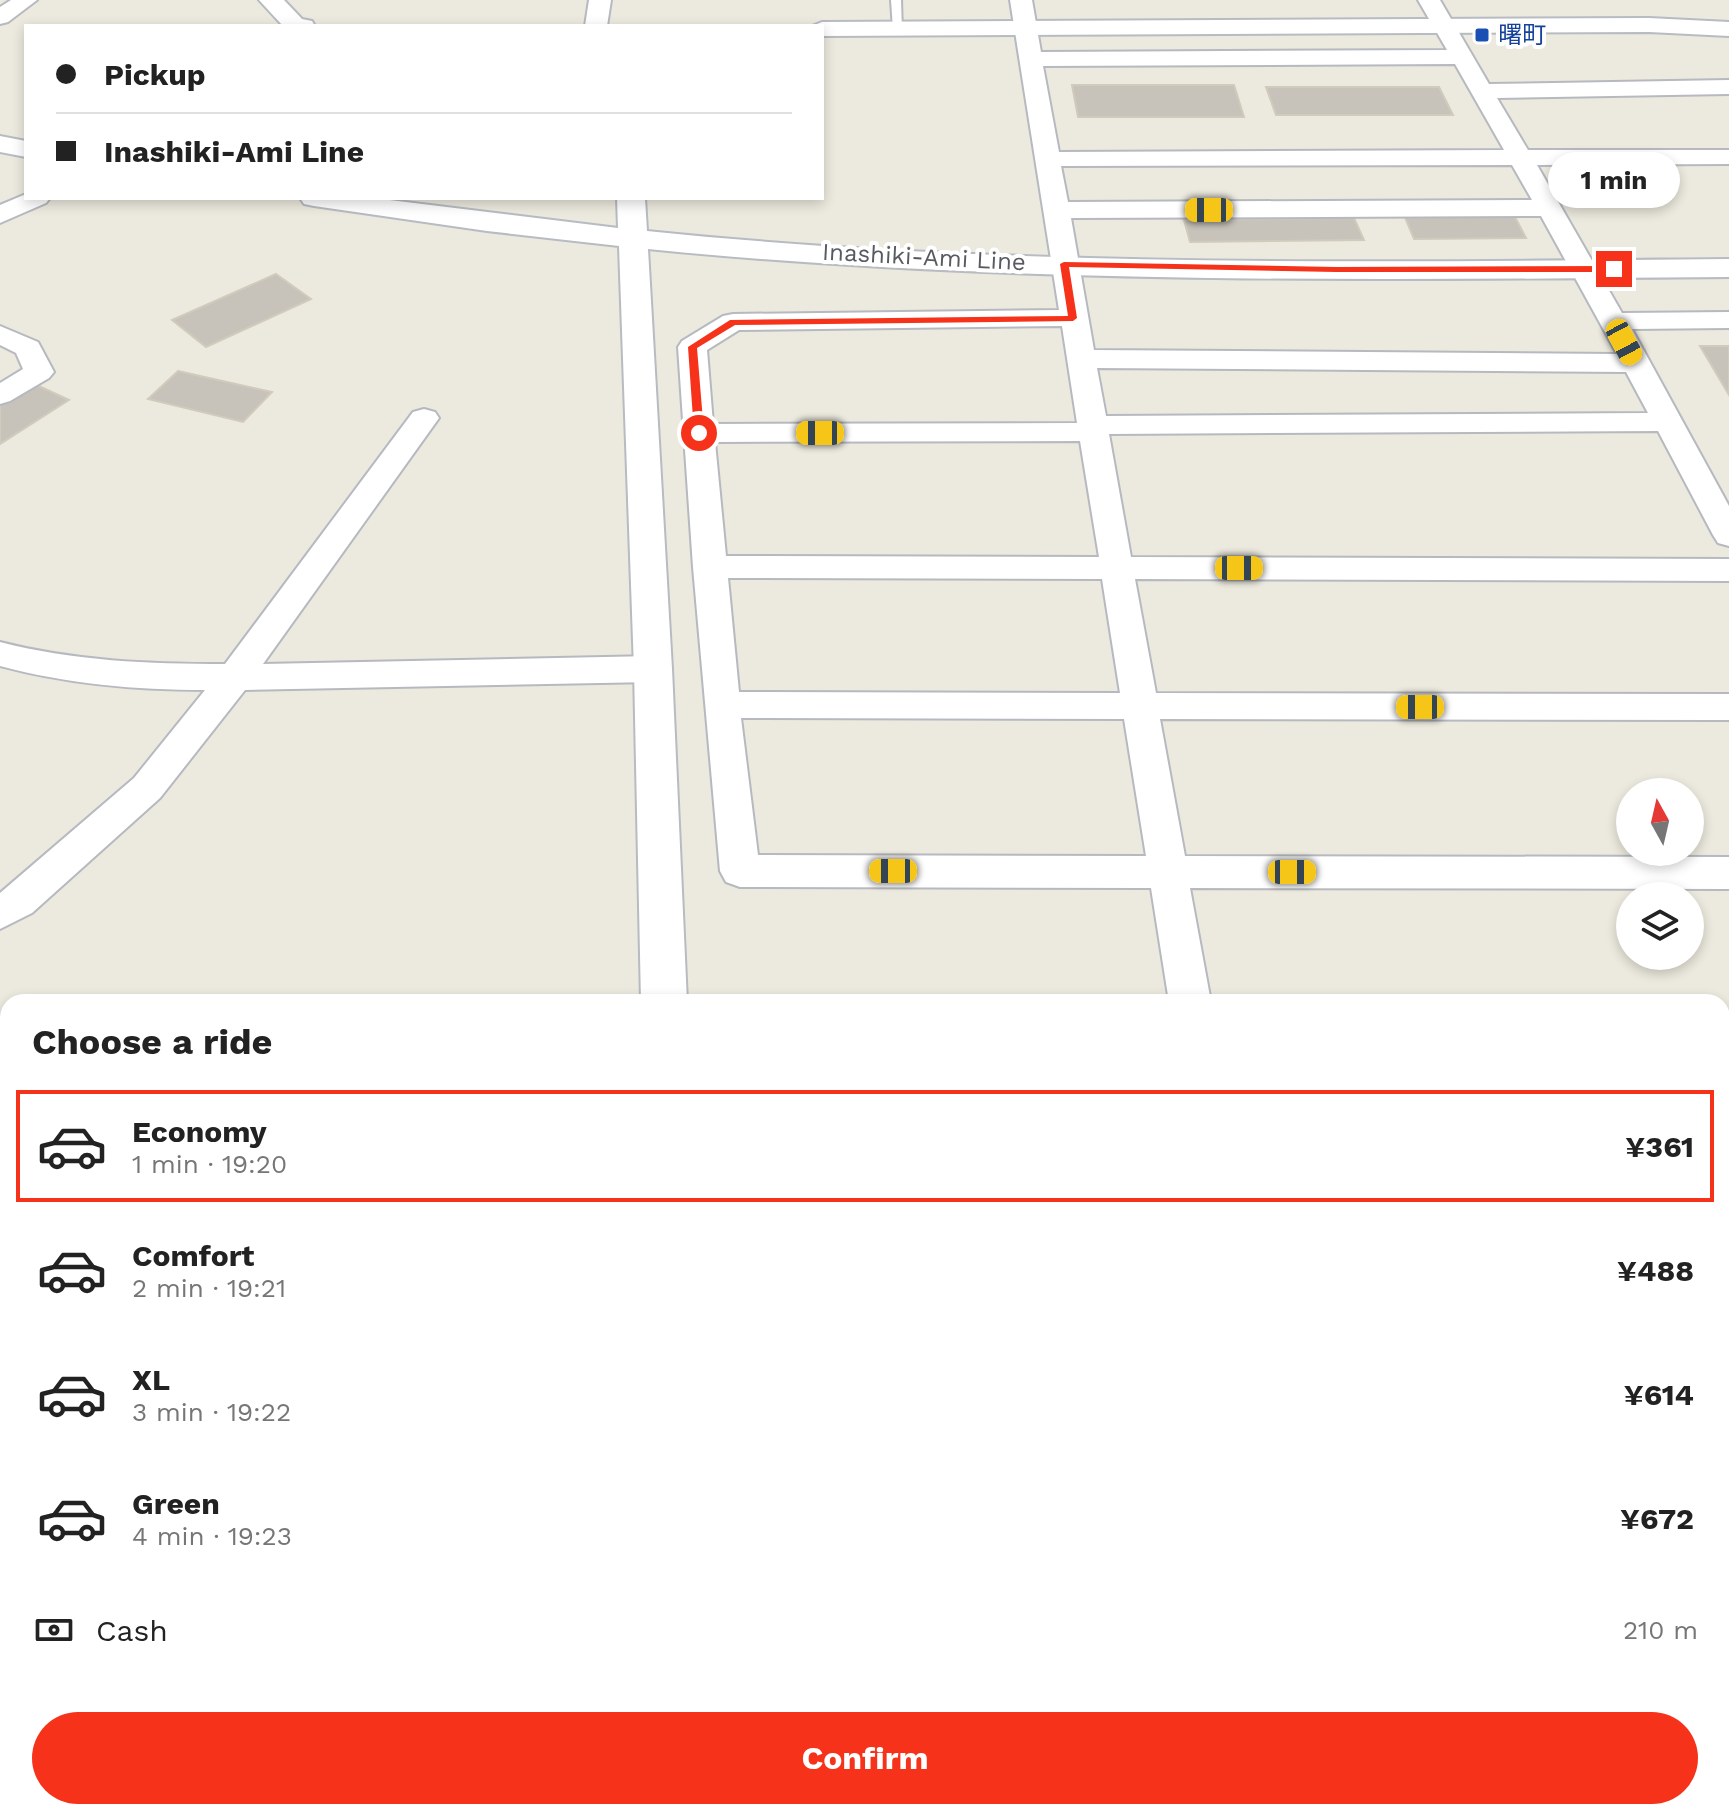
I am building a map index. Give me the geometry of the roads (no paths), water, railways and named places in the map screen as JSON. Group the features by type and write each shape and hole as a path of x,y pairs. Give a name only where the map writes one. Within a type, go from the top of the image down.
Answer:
{"street":[{"path":"0,20 26,0"},
{"path":"271,0 295,24"},
{"path":"596,24 600,0"},
{"path":"1429,0 1585,269 1729,535"},
{"path":"0,20 24,26"},
{"path":"824,29 1649,25 1729,29"},
{"path":"1025,29 1461,57"},
{"path":"1025,29 1189,994"},
{"path":"1480,91 1729,87"},
{"path":"0,144 24,149"},
{"path":"1046,159 1729,157"},
{"path":"0,215 33,200"},
{"name":"Inashiki-Ami Line","path":"328,200 511,226 634,238 1064,264 1336,270 1729,268"},
{"path":"631,200 653,669 664,994"},
{"path":"1055,210 1549,208"},
{"path":"1073,318 733,322 692,347 709,567 740,871 1729,873"},
{"path":"1613,321 1729,320"},
{"path":"0,334 28,348 39,372 0,395"},
{"path":"1080,359 1635,363"},
{"path":"0,913 18,902 147,788 235,677 424,418"},
{"path":"699,433 1668,422"},
{"path":"709,567 1729,570"},
{"path":"0,654 25,662 126,674 235,677 653,669"},
{"path":"722,705 1729,707"}],"lane":[{"path":"896,0 898,29"}],"place":[{"name":"曙町","path":"1482,35"}]}
